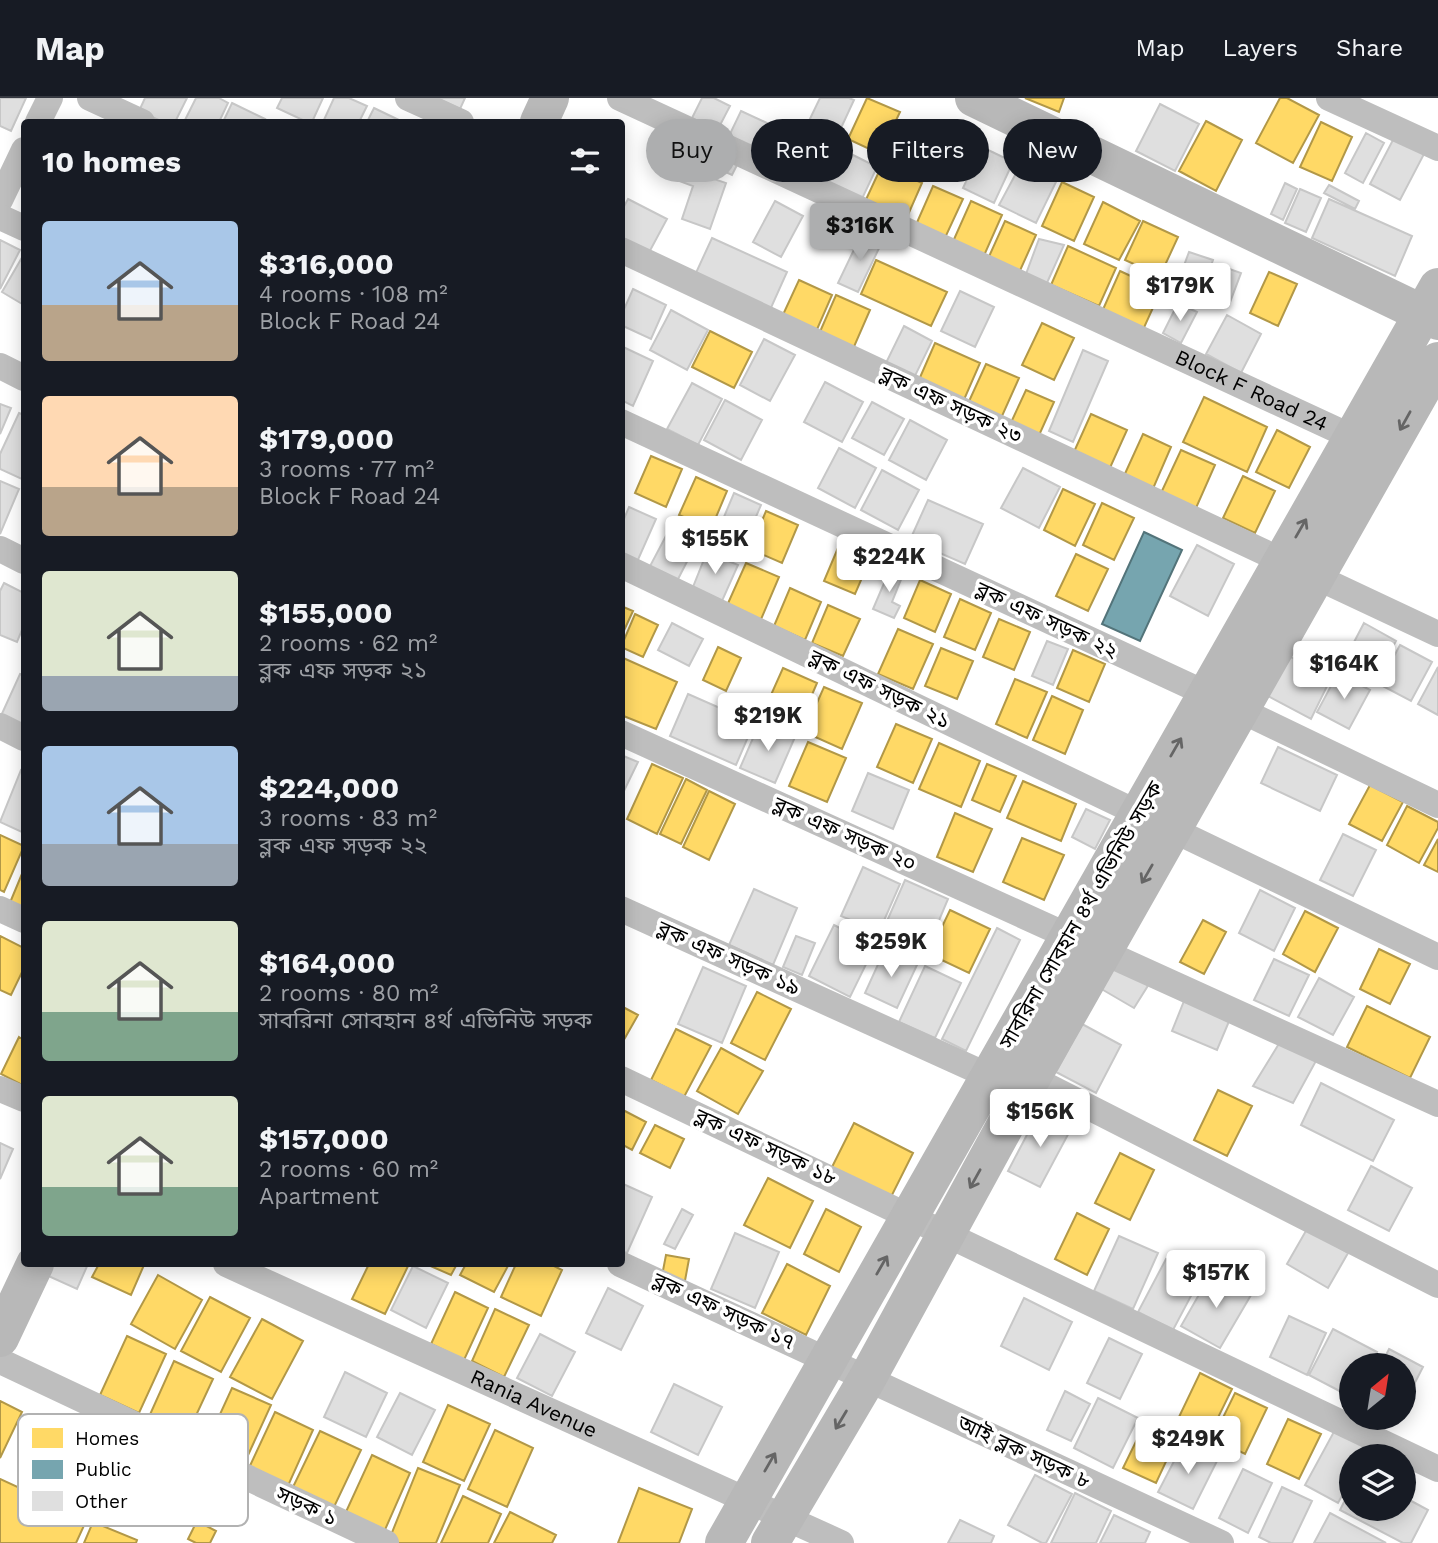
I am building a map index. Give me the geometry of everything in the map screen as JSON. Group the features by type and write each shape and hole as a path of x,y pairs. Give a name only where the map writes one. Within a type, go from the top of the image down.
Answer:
{"street":[{"path":"40,119 50,98"},
{"path":"90,98 136,119"},
{"path":"408,98 454,119"},
{"path":"540,119 550,98"},
{"path":"563,119 573,98"},
{"name":"Block F Road 24","path":"620,98 1352,437"},
{"path":"974,98 1433,306"},
{"path":"999,98 1433,306"},
{"path":"1328,98 1438,148"},
{"path":"0,200 21,156"},
{"path":"0,217 21,227"},
{"name":"ব্লক এফ সড়ক ২৩","path":"625,252 1438,634"},
{"name":"সাবরিনা সোবহান ৪র্থ এভিনিউ সড়ক","path":"724,1543 1352,437 1433,306"},
{"name":"সাবরিনা সোবহান ৪র্থ এভিনিউ সড়ক","path":"778,1530 867,1379 945,1232 1438,361"},
{"path":"0,366 21,376"},
{"name":"ব্লক এফ সড়ক ২২","path":"625,424 1207,694 1438,805"},
{"path":"0,549 21,560"},
{"name":"ব্লক এফ সড়ক ২১","path":"625,567 1438,957"},
{"path":"0,726 21,736"},
{"name":"ব্লক এফ সড়ক ২০","path":"625,735 1438,1104"},
{"path":"0,909 21,919"},
{"name":"ব্লক এফ সড়ক ১৯","path":"625,911 994,1069 1032,1078 1438,1285"},
{"name":"ব্লক এফ সড়ক ১৮","path":"625,1081 1438,1469"},
{"path":"0,1089 21,1099"},
{"path":"0,1289 21,1243"},
{"name":"ব্লক এফ সড়ক ১৭","path":"625,1266 828,1359"},
{"path":"0,1338 34,1267"},
{"name":"Rania Avenue","path":"233,1267 749,1500 778,1530 841,1543"},
{"name":"আই ব্লক সড়ক ৮","path":"828,1359 1221,1543"},
{"name":"সড়ক ১","path":"0,1361 112,1414"},
{"name":"সড়ক ১","path":"248,1478 386,1543"}],"building: Homes":[{"path":"867,98 900,112 897,119 867,119 867,148 853,141 853,128"},
{"path":"1025,98 1064,98 1059,112"},
{"path":"1280,98 1287,98 1319,115 1293,163 1256,143"},
{"path":"1206,121 1242,140 1216,191 1179,171"},
{"path":"1321,122 1352,137 1332,181 1300,167"},
{"path":"874,182 922,183 904,224 863,206"},
{"path":"1062,182 1094,197 1074,241 1042,226"},
{"path":"933,186 963,199 944,240 915,227"},
{"path":"971,201 1002,215 982,260 951,246"},
{"path":"1103,202 1140,221 1119,260 1084,244"},
{"path":"1005,221 1036,235 1018,275 987,261"},
{"path":"1143,221 1178,237 1160,276 1125,260"},
{"path":"1068,246 1116,268 1099,306 1051,285"},
{"path":"876,260 947,292 931,326 861,294"},
{"path":"1120,271 1161,290 1142,332 1101,314"},
{"path":"1269,272 1297,284 1278,326 1250,313"},
{"path":"799,280 832,295 815,334 781,319"},
{"path":"836,295 870,310 853,349 819,334"},
{"path":"1042,323 1074,338 1054,380 1022,365"},
{"path":"710,331 752,352 734,388 692,367"},
{"path":"935,343 980,363 963,402 918,382"},
{"path":"986,364 1019,378 998,425 965,410"},
{"path":"1026,390 1054,402 1036,442 1008,429"},
{"path":"1204,397 1267,427 1247,472 1183,442"},
{"path":"1091,414 1127,430 1109,470 1073,454"},
{"path":"1277,430 1310,447 1289,488 1256,472"},
{"path":"1143,434 1171,447 1152,491 1123,478"},
{"path":"1181,450 1215,465 1196,508 1161,493"},
{"path":"651,456 682,469 666,507 635,493"},
{"path":"1243,476 1275,491 1255,533 1223,518"},
{"path":"696,477 727,491 711,529 679,515"},
{"path":"1063,489 1095,504 1075,546 1044,530"},
{"path":"1102,503 1134,518 1114,560 1083,545"},
{"path":"766,511 798,525 782,563 750,549"},
{"path":"840,543 871,557 855,594 824,581"},
{"path":"1076,554 1108,569 1088,611 1056,596"},
{"path":"746,563 779,577 759,624 725,610"},
{"path":"920,580 951,594 935,632 904,618"},
{"path":"790,588 821,602 805,640 774,626"},
{"path":"960,599 991,613 975,650 944,637"},
{"path":"828,605 860,619 843,656 812,643"},
{"path":"625,608 633,611 625,628"},
{"path":"635,614 658,625 643,657 625,649 625,638"},
{"path":"999,619 1030,632 1014,670 983,657"},
{"path":"898,629 933,644 913,689 878,674"},
{"path":"718,647 741,658 726,691 703,680"},
{"path":"941,648 973,661 957,699 925,686"},
{"path":"1073,650 1105,664 1089,702 1057,688"},
{"path":"625,659 677,682 656,729 625,717"},
{"path":"783,668 817,683 797,730 762,715"},
{"path":"1015,679 1047,692 1027,738 996,724"},
{"path":"824,687 862,703 842,749 804,732"},
{"path":"1052,696 1083,710 1065,754 1033,740"},
{"path":"896,724 932,739 913,783 877,767"},
{"path":"808,742 846,758 827,802 789,786"},
{"path":"939,743 980,761 961,807 919,789"},
{"path":"652,764 683,778 657,834 627,819"},
{"path":"987,764 1016,776 1000,812 972,800"},
{"path":"686,779 707,790 681,844 660,834"},
{"path":"1023,781 1076,804 1061,841 1007,818"},
{"path":"1370,785 1403,802 1382,841 1349,824"},
{"path":"709,791 735,804 709,860 683,847"},
{"path":"1407,806 1438,822 1438,828 1419,863 1387,845"},
{"path":"955,813 992,829 973,872 937,857"},
{"path":"0,835 21,845 21,853 4,892 0,890"},
{"path":"1022,838 1064,855 1044,900 1003,882"},
{"path":"1438,839 1438,872 1424,865"},
{"path":"21,876 21,911 9,905"},
{"path":"950,910 990,929 969,973 929,954"},
{"path":"1305,911 1338,928 1315,972 1283,954"},
{"path":"1203,920 1226,932 1204,974 1180,962"},
{"path":"0,936 21,946 21,974 11,995 0,990"},
{"path":"1379,949 1410,964 1390,1004 1360,989"},
{"path":"757,992 791,1009 765,1060 731,1043"},
{"path":"1367,1006 1430,1037 1410,1078 1347,1047"},
{"path":"625,1008 638,1015 625,1038"},
{"path":"676,1029 711,1046 684,1097 651,1080"},
{"path":"19,1037 21,1084 1,1074"},
{"path":"721,1048 763,1071 738,1114 697,1091"},
{"path":"1218,1090 1252,1106 1227,1156 1194,1140"},
{"path":"625,1111 646,1122 632,1150 625,1146"},
{"path":"854,1123 913,1153 889,1201 830,1171"},
{"path":"655,1125 684,1139 670,1168 640,1153"},
{"path":"1120,1153 1154,1170 1130,1220 1095,1203"},
{"path":"768,1178 813,1201 790,1248 744,1225"},
{"path":"826,1209 861,1227 839,1272 804,1254"},
{"path":"1077,1213 1109,1229 1087,1275 1055,1259"},
{"path":"666,1255 689,1259 684,1286 661,1281"},
{"path":"787,1264 830,1286 806,1335 762,1313"},
{"path":"97,1267 143,1267 131,1295 92,1277"},
{"path":"368,1267 408,1267 385,1314 352,1299"},
{"path":"433,1267 455,1267 451,1275"},
{"path":"464,1267 507,1267 494,1292 460,1275"},
{"path":"515,1267 556,1267 562,1270 541,1316 501,1297"},
{"path":"158,1275 202,1300 175,1349 131,1324"},
{"path":"455,1292 488,1308 464,1360 431,1344"},
{"path":"210,1297 250,1318 221,1372 181,1351"},
{"path":"495,1309 529,1325 504,1377 472,1361"},
{"path":"262,1319 303,1341 272,1399 230,1377"},
{"path":"127,1336 166,1354 139,1413 100,1395"},
{"path":"174,1361 213,1379 197,1414 150,1414"},
{"path":"1200,1373 1232,1389 1210,1434 1178,1419"},
{"path":"232,1388 271,1405 248,1455 248,1414 220,1414"},
{"path":"1235,1393 1267,1408 1245,1454 1213,1438"},
{"path":"0,1401 22,1412 18,1414 18,1420 0,1458"},
{"path":"448,1405 490,1424 464,1481 423,1462"},
{"path":"275,1412 313,1430 287,1488 248,1470"},
{"path":"1288,1419 1321,1434 1299,1479 1267,1464"},
{"path":"1145,1423 1177,1438 1156,1483 1123,1468"},
{"path":"495,1430 533,1448 507,1507 468,1489"},
{"path":"320,1431 361,1450 334,1507 293,1487"},
{"path":"372,1455 410,1473 384,1532 345,1514"},
{"path":"418,1468 460,1485 436,1543 395,1543 389,1540"},
{"path":"0,1479 18,1487 18,1526 84,1526 76,1543 0,1543"},
{"path":"639,1488 692,1509 679,1543 618,1543"},
{"path":"463,1496 501,1514 488,1543 441,1543"},
{"path":"510,1512 556,1535 552,1543 494,1543"},
{"path":"91,1526 103,1526 137,1540 136,1543 84,1543"},
{"path":"194,1526 206,1526 216,1531 210,1543 196,1543 188,1539"}],"building: Public":[{"path":"1144,532 1182,550 1140,641 1102,624"}],"building: Other":[{"path":"0,98 26,98 11,131 0,126"},
{"path":"145,98 187,98 176,119 156,119 139,111"},
{"path":"196,98 219,98 228,103 220,119 186,119"},
{"path":"282,98 323,98 313,119 301,119 277,108"},
{"path":"334,98 349,98 367,106 360,119 324,119"},
{"path":"437,98 465,98 460,109"},
{"path":"702,98 714,98 730,106 723,119 692,118"},
{"path":"820,98 854,100 845,119 810,119"},
{"path":"232,103 265,119 224,119"},
{"path":"1160,104 1199,124 1175,171 1136,151"},
{"path":"374,108 397,119 368,119"},
{"path":"741,111 758,119 751,119 751,147 737,140 737,119"},
{"path":"1366,133 1384,143 1363,183 1345,173"},
{"path":"1394,138 1424,154 1400,200 1370,184"},
{"path":"989,150 1003,157 1004,182 994,203 963,188 966,182 989,182"},
{"path":"853,155 867,162 867,182 870,182 860,203 825,187 827,182 853,182"},
{"path":"682,182 726,183 710,229 682,219 693,186"},
{"path":"1011,182 1056,182 1036,223 999,205"},
{"path":"1285,183 1297,189 1283,220 1271,214"},
{"path":"1329,185 1359,201 1355,209 1324,193"},
{"path":"1300,189 1321,198 1306,232 1285,223"},
{"path":"628,199 667,219 646,258 625,247 625,205"},
{"path":"1329,199 1412,236 1395,276 1312,238"},
{"path":"775,201 803,216 781,257 753,242"},
{"path":"862,233 882,242 858,292 838,283"},
{"path":"712,238 787,272 770,310 695,275"},
{"path":"1039,239 1064,245 1046,285 1026,274"},
{"path":"0,240 20,250 0,289"},
{"path":"1189,252 1213,260 1201,294 1176,287"},
{"path":"21,259 21,303 2,292"},
{"path":"1221,266 1241,273 1229,305 1209,298"},
{"path":"633,289 666,305 651,339 625,327 625,307"},
{"path":"960,291 994,307 975,347 941,331"},
{"path":"1178,303 1197,312 1181,343 1163,333"},
{"path":"671,310 708,330 687,370 650,350"},
{"path":"1227,315 1261,334 1241,373 1206,354"},
{"path":"904,326 932,341 912,382 884,367"},
{"path":"764,339 795,355 770,401 740,385"},
{"path":"625,348 653,361 633,406 625,402"},
{"path":"1083,350 1108,361 1073,442 1049,431"},
{"path":"825,382 863,402 842,442 804,422"},
{"path":"692,383 722,399 698,445 667,429"},
{"path":"725,400 762,420 741,460 704,440"},
{"path":"872,402 904,419 884,455 852,438"},
{"path":"0,404 11,408 0,434"},
{"path":"19,413 21,414 21,479 0,469 0,454"},
{"path":"910,420 947,440 926,480 889,460"},
{"path":"839,448 876,468 855,508 818,488"},
{"path":"1023,468 1060,487 1039,528 1001,508"},
{"path":"882,470 919,490 898,530 861,510"},
{"path":"0,481 19,489 0,534"},
{"path":"734,493 761,505 743,547 716,536"},
{"path":"928,500 983,524 965,564 910,540"},
{"path":"629,507 656,519 637,562 625,557 625,516"},
{"path":"668,532 695,546 676,583 649,568"},
{"path":"1197,545 1234,564 1208,616 1170,596"},
{"path":"707,552 738,565 722,601 693,587"},
{"path":"891,567 904,572 892,602 900,606 894,618 873,609"},
{"path":"4,583 21,592 21,632 17,642 0,635 0,591"},
{"path":"672,623 703,639 689,666 658,650"},
{"path":"1364,623 1396,641 1373,684 1341,667"},
{"path":"1047,641 1068,649 1053,685 1032,676"},
{"path":"1400,645 1432,662 1411,701 1379,684"},
{"path":"1287,655 1331,678 1311,719 1266,695"},
{"path":"1438,667 1438,715 1418,704"},
{"path":"1338,673 1370,690 1349,729 1317,712"},
{"path":"20,674 21,731 0,718"},
{"path":"688,694 754,723 736,765 670,736"},
{"path":"760,722 795,737 775,783 740,768"},
{"path":"1278,747 1337,775 1320,811 1261,783"},
{"path":"625,757 638,762 625,789"},
{"path":"21,770 21,832 0,822"},
{"path":"868,773 909,790 893,829 852,811"},
{"path":"1086,809 1110,820 1095,849 1072,837"},
{"path":"1343,834 1376,850 1353,896 1320,880"},
{"path":"863,867 900,884 879,932 841,916"},
{"path":"905,880 948,899 924,956 880,937"},
{"path":"754,889 797,908 773,965 729,945"},
{"path":"1260,890 1295,908 1274,951 1239,933"},
{"path":"834,925 875,946 850,997 809,976"},
{"path":"997,928 1020,940 966,1051 942,1039"},
{"path":"796,936 815,943 802,975 783,967"},
{"path":"885,949 917,965 897,1008 865,993"},
{"path":"1274,959 1309,975 1289,1016 1254,1000"},
{"path":"1113,963 1149,984 1134,1008 1098,987"},
{"path":"925,966 961,983 935,1038 899,1022"},
{"path":"703,967 746,986 722,1043 678,1024"},
{"path":"1319,978 1354,997 1333,1035 1298,1017"},
{"path":"1184,1001 1230,1019 1217,1050 1172,1031"},
{"path":"1082,1024 1121,1045 1096,1093 1056,1072"},
{"path":"1280,1042 1317,1059 1293,1103 1253,1086"},
{"path":"1321,1083 1394,1120 1373,1161 1301,1125"},
{"path":"1040,1110 1072,1127 1040,1187 1008,1171"},
{"path":"0,1143 13,1149 0,1179"},
{"path":"1371,1166 1412,1188 1389,1231 1348,1210"},
{"path":"625,1185 652,1197 625,1252"},
{"path":"682,1209 693,1215 675,1249 664,1244"},
{"path":"1307,1229 1348,1253 1328,1288 1287,1264"},
{"path":"735,1233 779,1252 755,1308 711,1289"},
{"path":"1119,1236 1158,1253 1133,1309 1094,1291"},
{"path":"1166,1259 1201,1277 1173,1330 1138,1312"},
{"path":"48,1267 87,1267 77,1289 44,1274"},
{"path":"412,1267 448,1283 426,1328 391,1310"},
{"path":"1212,1272 1251,1295 1220,1348 1181,1326"},
{"path":"608,1288 643,1306 621,1350 586,1333"},
{"path":"1024,1298 1072,1322 1049,1370 1001,1346"},
{"path":"1289,1316 1326,1333 1307,1375 1270,1357"},
{"path":"1333,1329 1377,1352 1339,1353 1339,1391 1309,1375"},
{"path":"540,1334 575,1352 552,1396 517,1378"},
{"path":"1109,1338 1142,1354 1120,1399 1087,1383"},
{"path":"1416,1363 1423,1367 1416,1381"},
{"path":"345,1372 387,1393 366,1437 324,1417"},
{"path":"674,1384 722,1407 698,1455 651,1432"},
{"path":"1065,1391 1090,1404 1071,1441 1047,1430"},
{"path":"400,1393 435,1410 412,1455 377,1437"},
{"path":"1098,1398 1138,1418 1113,1468 1074,1448"},
{"path":"1336,1428 1367,1444 1339,1444 1338,1503 1305,1485"},
{"path":"1184,1442 1218,1459 1193,1509 1158,1492"},
{"path":"1243,1469 1272,1483 1248,1533 1219,1518"},
{"path":"1035,1475 1072,1494 1046,1543 1008,1525"},
{"path":"1282,1487 1312,1501 1292,1543 1271,1543 1259,1537"},
{"path":"1075,1493 1111,1511 1096,1543 1051,1543"},
{"path":"1416,1504 1428,1510 1411,1543 1403,1543 1361,1521 1416,1521"},
{"path":"1330,1513 1339,1518 1339,1521 1345,1521 1386,1543 1314,1543"},
{"path":"1114,1515 1150,1532 1145,1543 1100,1543"},
{"path":"960,1520 994,1536 991,1543 948,1543"}]}
